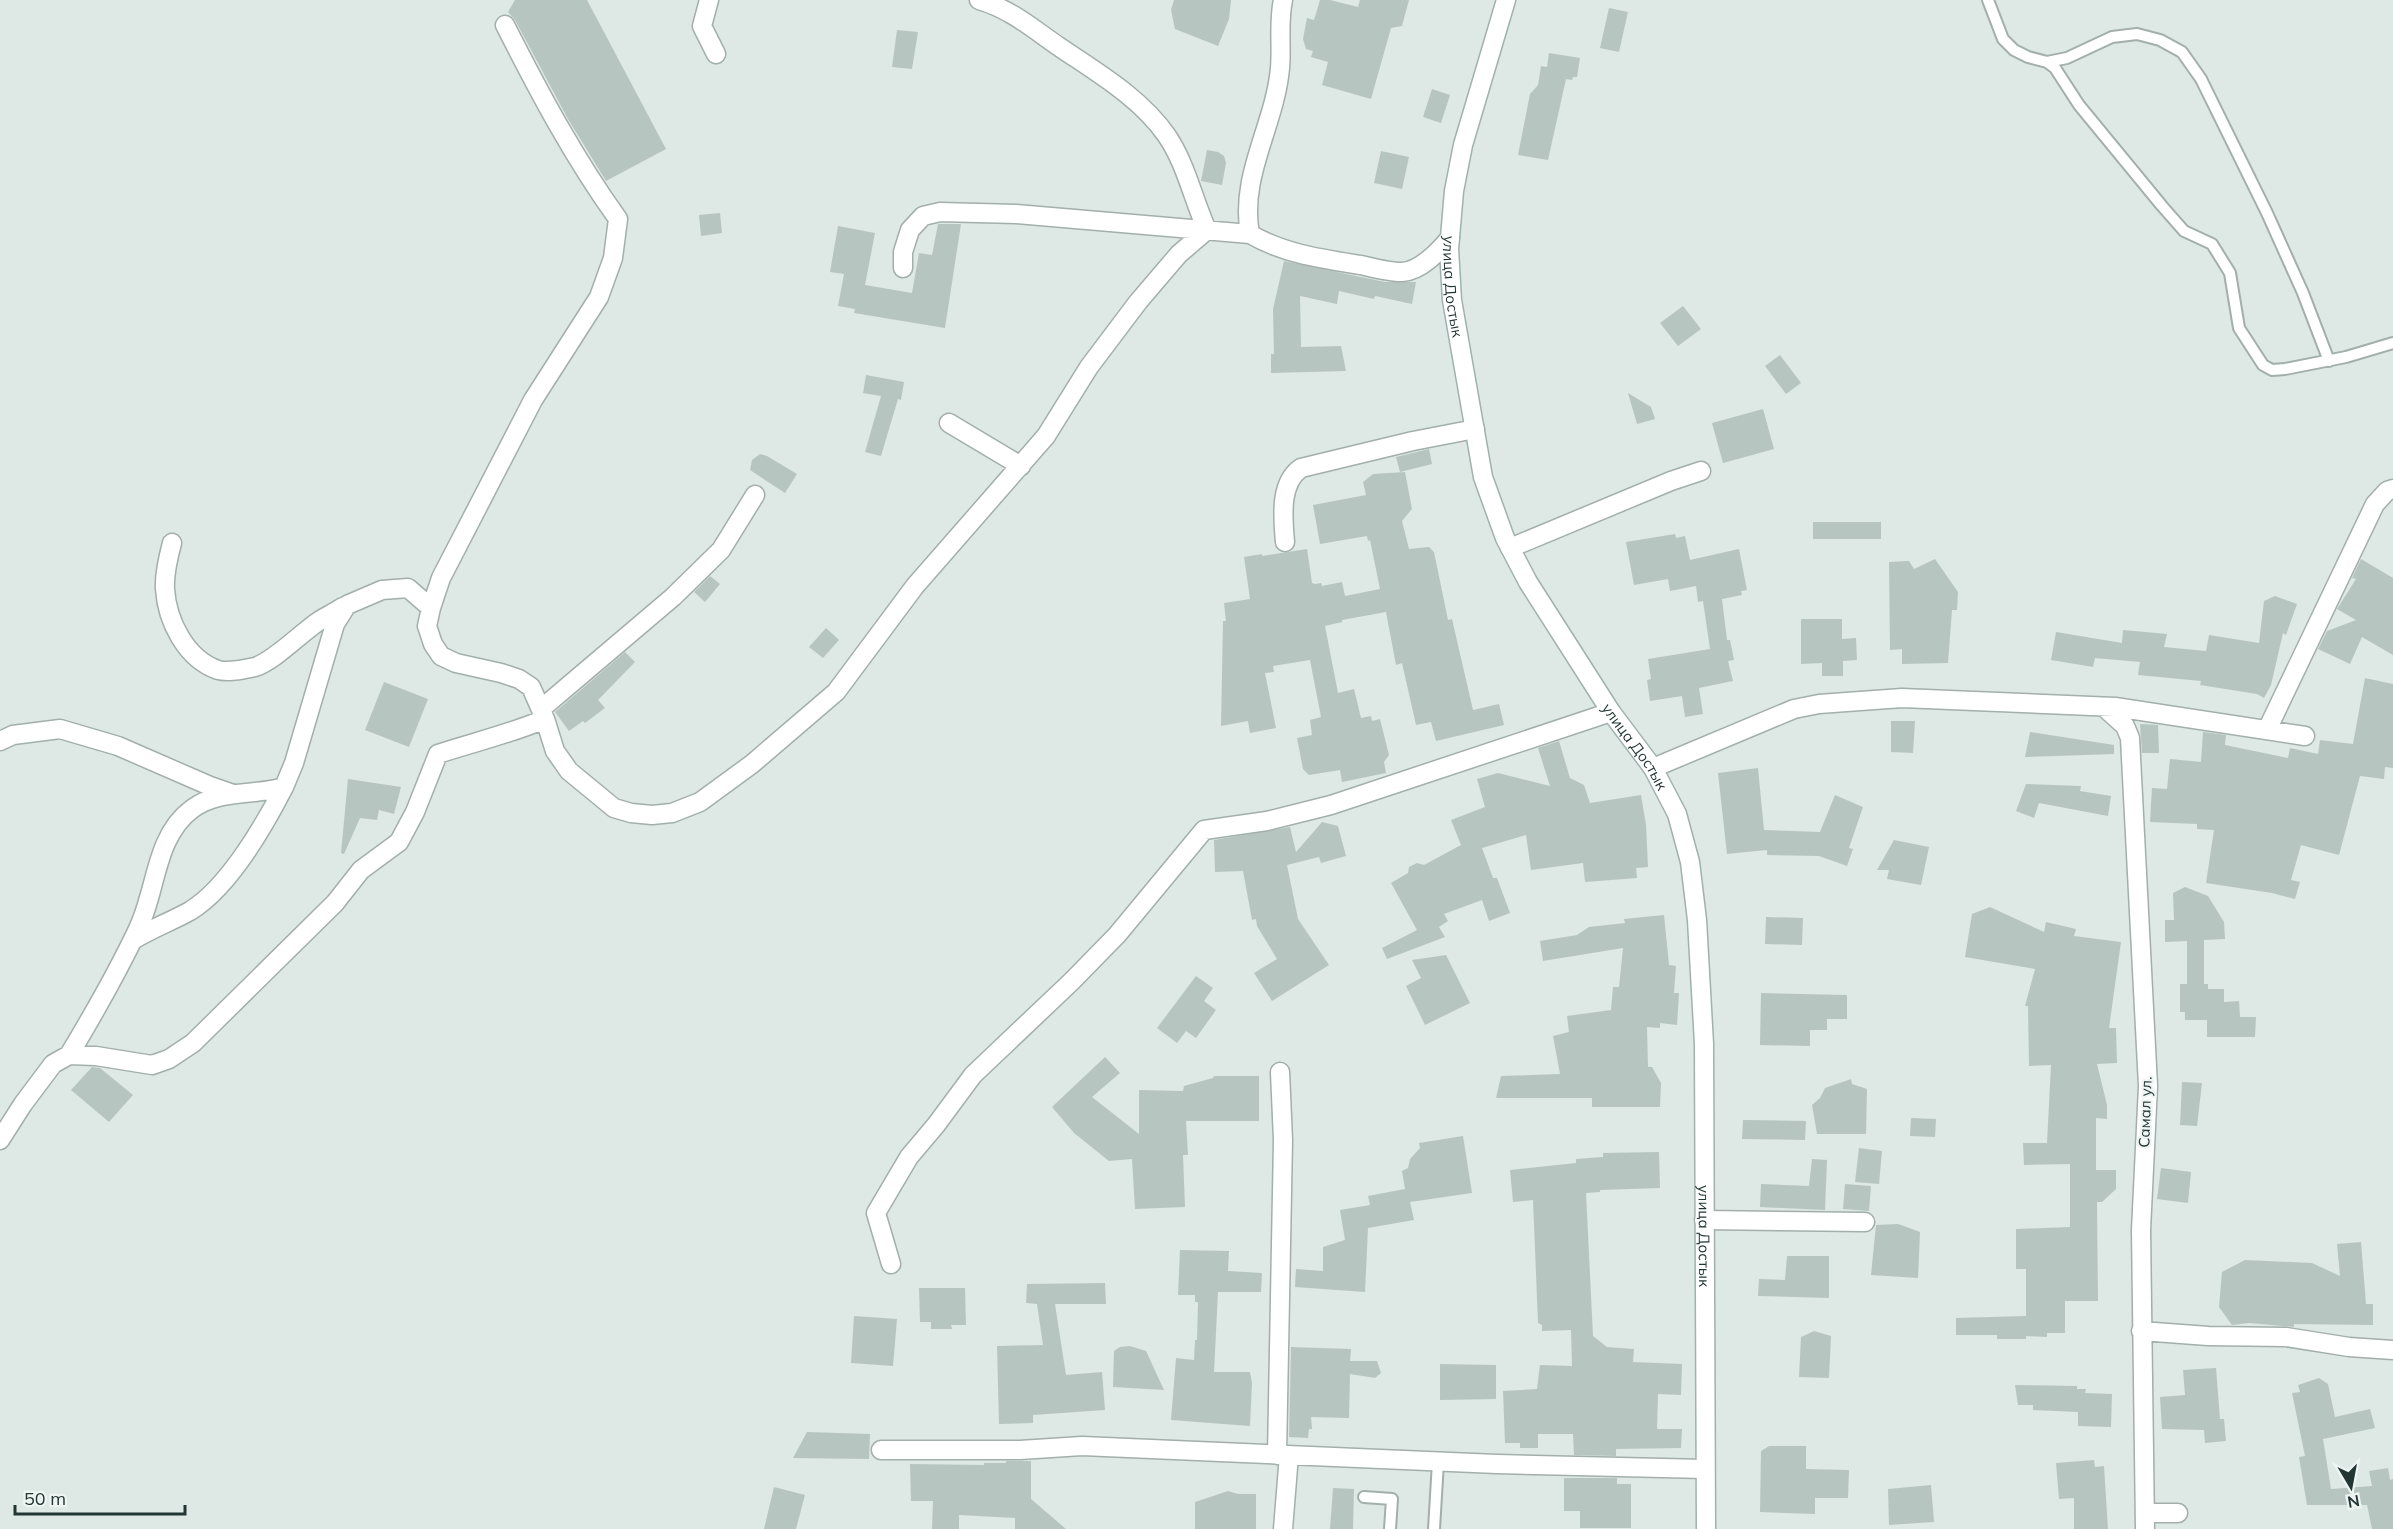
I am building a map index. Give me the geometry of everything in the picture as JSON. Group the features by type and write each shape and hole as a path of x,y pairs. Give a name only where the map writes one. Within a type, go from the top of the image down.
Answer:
{"street":[{"path":"698,0 702,26 716,54"},
{"path":"702,26 709,0"},
{"path":"979,0 996,5 1022,19 1125,92 1152,117 1168,138 1180,162 1207,230"},
{"path":"1251,234 1247,218 1250,186 1280,68 1279,19 1283,0"},
{"name":"улица Достык","path":"1506,0 1463,145 1454,192 1450,238 1452,300 1483,477 1510,548 1528,582 1611,712 1653,768 1677,814 1690,862 1704,1044 1706,1529"},
{"path":"505,25 540,94 593,184 618,219 613,258 599,297 533,400 441,578 431,608 428,626 433,644 441,656 456,663 510,676 531,687 552,691 563,689"},
{"path":"903,268 903,252 910,230 923,216 940,212 1016,214 1251,234 1266,243 1303,255 1404,272 1438,252 1450,238"},
{"path":"531,687 543,714 555,752 569,771 614,808 652,815 672,813 700,802 752,764 836,692 915,586 1046,436 1089,367 1138,302 1179,254 1207,230"},
{"path":"949,423 1021,466"},
{"path":"1286,542 1283,516 1288,480 1301,468 1413,441 1475,429"},
{"path":"1510,548 1671,481 1701,471"},
{"path":"2267,730 2375,504 2387,491 2393,489"},
{"path":"0,1140 53,1064 69,1055 96,1056 152,1065 169,1059 193,1043 334,903 361,870 399,842 415,812 438,754 512,733 543,714 563,689 607,655 673,597 721,550 755,495"},
{"path":"172,543 166,565 165,588 170,615 182,641 197,657 219,670 241,670 258,666 320,621 347,605 382,590 408,588 431,608"},
{"path":"133,940 192,910 216,889 239,862 270,816 294,763 335,624 347,605"},
{"path":"1653,768 1794,709 1819,704 1902,698 2104,707 2305,736"},
{"name":"Самал ул.","path":"2104,707 2125,726 2130,738 2148,1086 2141,1230 2145,1521"},
{"path":"891,1264 876,1213 909,1157 973,1075 1072,981 1116,935 1204,830 1267,820 1331,805 1611,712"},
{"path":"0,741 13,735 60,729 118,746 233,794"},
{"path":"69,1055 133,940 148,907 166,842 178,822 194,808 220,796 265,793 284,787"},
{"path":"1280,1072 1283,1529"},
{"path":"1704,1220 1865,1222"},
{"path":"2141,1331 2208,1336 2286,1337 2349,1347 2393,1350"},
{"path":"880,1450 1020,1450 1082,1446 1438,1462 1705,1469"},
{"path":"2145,1521 2178,1513"}],"lane":[{"path":"1988,0 2003,39 2014,50 2047,62 2055,68 2079,105 2184,231 2212,244 2230,273 2239,328 2263,365 2272,370 2285,369 2393,343"},
{"path":"2047,62 2067,58 2112,37 2137,34 2160,40 2182,52 2201,79 2267,213 2303,293 2329,360"},
{"path":"1434,1529 1438,1462"},
{"path":"1364,1497 1392,1499 1390,1529"}],"building":[{"path":"515,0 587,0 666,149 606,181 568,119 515,20 508,12"},
{"path":"1174,0 1231,0 1229,19 1218,46 1175,29 1171,10"},
{"path":"1320,0 1330,0 1358,7 1360,0 1409,0 1402,26 1391,28 1371,99 1322,85 1328,62 1311,57 1313,51 1306,49 1303,39 1307,18 1314,20"},
{"path":"1609,8 1628,12 1619,52 1600,48"},
{"path":"897,30 918,32 912,69 892,67"},
{"path":"1549,53 1580,58 1577,77 1573,77 1572,80 1566,79 1548,160 1518,155 1530,94 1538,85 1541,66 1547,67"},
{"path":"1432,89 1450,95 1441,123 1423,117"},
{"path":"1207,150 1224,156 1226,163 1222,185 1201,181"},
{"path":"1381,151 1409,157 1402,189 1374,183"},
{"path":"720,213 722,233 701,236 699,215"},
{"path":"938,224 961,224 945,328 854,313 855,309 838,306 844,274 830,272 838,226 875,233 865,285 912,293 919,253 932,255"},
{"path":"1284,261 1385,282 1416,282 1412,304 1339,291 1337,304 1300,296 1301,347 1341,346 1346,371 1271,373 1271,354 1274,354 1273,309"},
{"path":"1683,306 1701,329 1678,346 1660,323"},
{"path":"1780,355 1801,383 1786,394 1765,366"},
{"path":"866,375 904,382 901,400 898,399 881,456 865,452 881,396 863,393"},
{"path":"1628,393 1651,407 1655,419 1637,424"},
{"path":"1763,409 1774,449 1723,463 1712,423"},
{"path":"1429,449 1432,464 1400,472 1396,457"},
{"path":"760,454 797,474 785,493 750,470 752,460"},
{"path":"1405,472 1412,509 1402,521 1409,549 1429,547 1434,552 1448,620 1452,619 1473,710 1499,704 1504,725 1436,741 1431,722 1416,725 1402,663 1396,665 1386,612 1342,620 1342,622 1325,626 1338,693 1354,689 1361,718 1371,716 1372,721 1380,719 1389,755 1384,762 1386,773 1342,782 1340,770 1309,775 1303,769 1297,738 1312,735 1310,720 1321,717 1310,660 1273,666 1274,672 1265,673 1276,728 1250,733 1248,721 1221,726 1223,621 1226,621 1224,603 1250,599 1244,557 1307,549 1312,583 1321,583 1322,586 1342,582 1345,596 1380,589 1370,540 1368,541 1367,536 1320,544 1313,505 1366,495 1363,482 1373,474"},
{"path":"1813,522 1881,522 1881,539 1813,539"},
{"path":"1675,534 1676,538 1685,536 1690,560 1739,549 1747,590 1741,591 1742,595 1722,599 1727,640 1730,640 1734,660 1728,661 1733,681 1699,688 1703,714 1685,717 1682,696 1650,701 1647,680 1651,679 1648,659 1710,649 1703,601 1698,602 1696,586 1670,591 1668,579 1634,585 1626,542"},
{"path":"1935,559 1958,592 1957,610 1952,610 1948,663 1902,664 1902,649 1890,650 1889,562 1909,561 1914,569"},
{"path":"2361,559 2393,578 2393,655 2362,637 2350,664 2318,649 2327,631 2356,620 2337,609 2356,579 2352,578"},
{"path":"710,576 720,584 705,602 694,592"},
{"path":"2275,596 2297,604 2286,635 2283,633 2271,685 2264,698 2257,694 2200,685 2201,681 2138,675 2140,662 2095,658 2093,667 2051,660 2056,632 2122,643 2123,630 2167,634 2164,647 2206,651 2209,635 2259,643 2264,601"},
{"path":"1801,619 1842,619 1842,639 1856,638 1857,660 1843,661 1843,676 1822,676 1822,663 1801,664"},
{"path":"826,628 839,640 823,658 809,647"},
{"path":"625,652 635,662 598,700 605,708 585,723 583,721 569,731 555,712"},
{"path":"2365,678 2393,684 2393,768 2385,767 2384,779 2360,776 2339,855 2301,845 2291,880 2300,882 2295,899 2272,893 2206,883 2214,830 2197,829 2197,824 2150,822 2152,788 2167,789 2170,759 2201,762 2203,732 2226,735 2225,745 2288,758 2290,748 2318,754 2320,740 2353,744"},
{"path":"384,682 428,699 409,747 365,730"},
{"path":"1891,721 1915,721 1913,753 1891,752"},
{"path":"2140,724 2158,725 2159,753 2142,753"},
{"path":"2030,732 2114,745 2114,754 2025,757"},
{"path":"1559,741 1570,778 1584,785 1590,803 1641,795 1646,825 1648,867 1636,868 1637,878 1585,882 1583,863 1531,870 1526,835 1482,848 1493,878 1497,878 1510,913 1489,921 1482,900 1444,914 1448,921 1439,927 1445,937 1387,959 1382,948 1417,930 1391,883 1408,873 1409,867 1417,863 1424,865 1461,845 1451,820 1485,807 1477,779 1498,773 1550,786 1538,748"},
{"path":"1758,768 1764,830 1820,832 1835,795 1863,807 1849,848 1853,849 1847,866 1819,856 1767,855 1767,850 1727,854 1718,773"},
{"path":"348,779 401,787 394,814 379,810 377,820 360,818 344,854 341,853"},
{"path":"2026,784 2081,786 2080,791 2111,796 2108,816 2039,803 2034,818 2016,811"},
{"path":"1322,822 1338,826 1346,856 1321,863 1319,857 1287,865 1298,919 1329,965 1272,1001 1254,973 1277,959 1257,926 1256,919 1252,920 1243,871 1215,872 1214,840 1290,827 1296,852"},
{"path":"1894,840 1929,847 1921,885 1887,879 1889,870 1877,870"},
{"path":"2185,887 2208,896 2224,922 2225,939 2204,940 2204,984 2208,984 2208,989 2224,989 2224,1002 2239,1001 2240,1017 2256,1017 2255,1037 2207,1037 2207,1020 2185,1020 2185,1012 2180,1012 2180,984 2187,984 2187,941 2165,942 2165,920 2174,920 2173,893"},
{"path":"1990,907 2044,932 2046,922 2076,929 2074,936 2121,942 2109,1028 2116,1028 2117,1063 2097,1064 2107,1105 2107,1119 2096,1118 2096,1170 2116,1170 2116,1189 2102,1202 2097,1202 2098,1301 2065,1301 2065,1333 2047,1333 2047,1337 2026,1336 2026,1339 1997,1339 1997,1335 1956,1335 1956,1318 2026,1316 2026,1269 2016,1269 2016,1229 2070,1227 2070,1164 2024,1165 2023,1143 2047,1143 2051,1065 2029,1066 2028,1006 2025,1006 2035,969 1965,957 1972,914"},
{"path":"1664,915 1669,965 1676,966 1674,993 1679,993 1677,1025 1660,1023 1660,1028 1647,1027 1648,1067 1652,1067 1661,1083 1660,1107 1592,1107 1592,1098 1496,1098 1501,1076 1560,1074 1553,1036 1569,1032 1567,1016 1611,1010 1613,987 1619,987 1623,948 1543,961 1540,941 1577,935 1589,927 1625,923 1624,919"},
{"path":"1766,917 1803,918 1802,945 1765,944"},
{"path":"1446,955 1470,1003 1425,1025 1406,986 1421,978 1412,960"},
{"path":"1196,976 1213,988 1204,1001 1216,1010 1196,1038 1186,1031 1177,1043 1157,1028"},
{"path":"1761,993 1847,995 1847,1019 1827,1019 1827,1030 1810,1030 1810,1046 1760,1045"},
{"path":"1105,1057 1120,1073 1092,1097 1139,1134 1139,1090 1183,1091 1184,1086 1214,1076 1259,1076 1259,1121 1186,1121 1188,1155 1183,1155 1185,1207 1135,1209 1132,1159 1109,1161 1074,1133 1052,1107"},
{"path":"92,1067 100,1068 133,1095 109,1122 71,1090"},
{"path":"1851,1079 1852,1084 1867,1089 1866,1134 1817,1134 1812,1105 1820,1098 1825,1088"},
{"path":"2182,1082 2202,1083 2197,1126 2180,1125"},
{"path":"1911,1118 1936,1119 1935,1137 1910,1136"},
{"path":"1743,1120 1806,1121 1805,1140 1742,1139"},
{"path":"1463,1136 1472,1193 1410,1202 1414,1220 1368,1228 1365,1292 1295,1287 1296,1269 1323,1271 1323,1247 1345,1240 1340,1210 1370,1205 1368,1196 1405,1189 1402,1171 1408,1168 1410,1159 1420,1148 1419,1143"},
{"path":"1859,1148 1882,1151 1879,1184 1855,1182"},
{"path":"1659,1152 1660,1188 1600,1190 1600,1192 1586,1193 1593,1336 1607,1347 1634,1349 1633,1362 1682,1364 1681,1395 1658,1394 1657,1429 1682,1429 1681,1448 1616,1449 1616,1456 1574,1455 1573,1434 1538,1434 1538,1448 1520,1448 1520,1443 1505,1443 1503,1391 1537,1389 1540,1365 1572,1366 1571,1330 1542,1331 1542,1325 1538,1323 1533,1200 1513,1202 1510,1170 1576,1163 1576,1159 1603,1157 1603,1153"},
{"path":"1812,1159 1827,1160 1825,1210 1760,1207 1761,1184 1809,1186"},
{"path":"2161,1168 2191,1172 2188,1203 2157,1199"},
{"path":"1845,1184 1871,1186 1869,1211 1843,1209"},
{"path":"1898,1224 1920,1232 1918,1278 1871,1275 1876,1225"},
{"path":"2361,1242 2366,1304 2373,1304 2373,1325 2294,1324 2294,1327 2249,1323 2232,1325 2219,1307 2222,1272 2245,1260 2312,1263 2340,1276 2337,1244"},
{"path":"1180,1250 1229,1251 1228,1271 1262,1273 1261,1292 1218,1292 1214,1372 1250,1372 1252,1383 1250,1426 1171,1420 1176,1358 1194,1360 1195,1340 1197,1340 1198,1302 1195,1302 1195,1295 1178,1295"},
{"path":"1787,1256 1829,1256 1829,1298 1758,1296 1759,1279 1785,1280"},
{"path":"1105,1283 1106,1304 1055,1304 1066,1375 1102,1372 1105,1410 1033,1415 1033,1423 999,1424 997,1346 1043,1345 1037,1304 1026,1303 1027,1284"},
{"path":"919,1288 965,1288 966,1325 951,1325 952,1329 931,1329 931,1322 920,1322"},
{"path":"854,1316 897,1319 893,1366 851,1363"},
{"path":"1814,1331 1831,1336 1829,1378 1799,1377 1801,1337"},
{"path":"1130,1346 1146,1351 1164,1390 1113,1387 1114,1351 1120,1347"},
{"path":"1291,1347 1351,1349 1350,1361 1377,1361 1381,1373 1375,1378 1350,1374 1349,1418 1311,1417 1312,1429 1309,1429 1308,1438 1289,1437"},
{"path":"1440,1364 1496,1365 1496,1399 1440,1400"},
{"path":"2216,1368 2220,1419 2224,1419 2226,1441 2205,1443 2204,1430 2162,1429 2160,1397 2185,1395 2183,1370"},
{"path":"2319,1378 2328,1384 2335,1417 2370,1409 2375,1428 2323,1439 2331,1489 2372,1486 2369,1471 2388,1468 2390,1480 2393,1479 2393,1529 2372,1529 2367,1505 2307,1505 2299,1457 2305,1456 2292,1393 2300,1392 2298,1385"},
{"path":"2015,1385 2077,1386 2077,1389 2086,1389 2085,1393 2112,1394 2111,1427 2078,1426 2078,1412 2033,1410 2033,1405 2018,1405"},
{"path":"807,1432 870,1434 869,1459 793,1458"},
{"path":"1769,1446 1806,1446 1806,1469 1849,1470 1848,1498 1815,1498 1815,1514 1760,1512 1761,1451"},
{"path":"2094,1460 2095,1467 2104,1466 2108,1529 2074,1529 2074,1498 2059,1499 2056,1463"},
{"path":"1006,1461 1031,1461 1031,1499 1066,1529 1015,1529 1015,1518 959,1515 959,1529 932,1529 933,1501 911,1501 910,1464 984,1465 984,1463 1006,1463"},
{"path":"1564,1478 1617,1478 1617,1484 1631,1484 1631,1528 1580,1528 1580,1511 1564,1511"},
{"path":"1931,1485 1934,1522 1889,1525 1888,1489"},
{"path":"774,1487 805,1495 796,1529 764,1529"},
{"path":"1333,1488 1354,1489 1353,1529 1330,1529"},
{"path":"1228,1491 1238,1494 1256,1494 1256,1529 1195,1529 1195,1502"}]}
